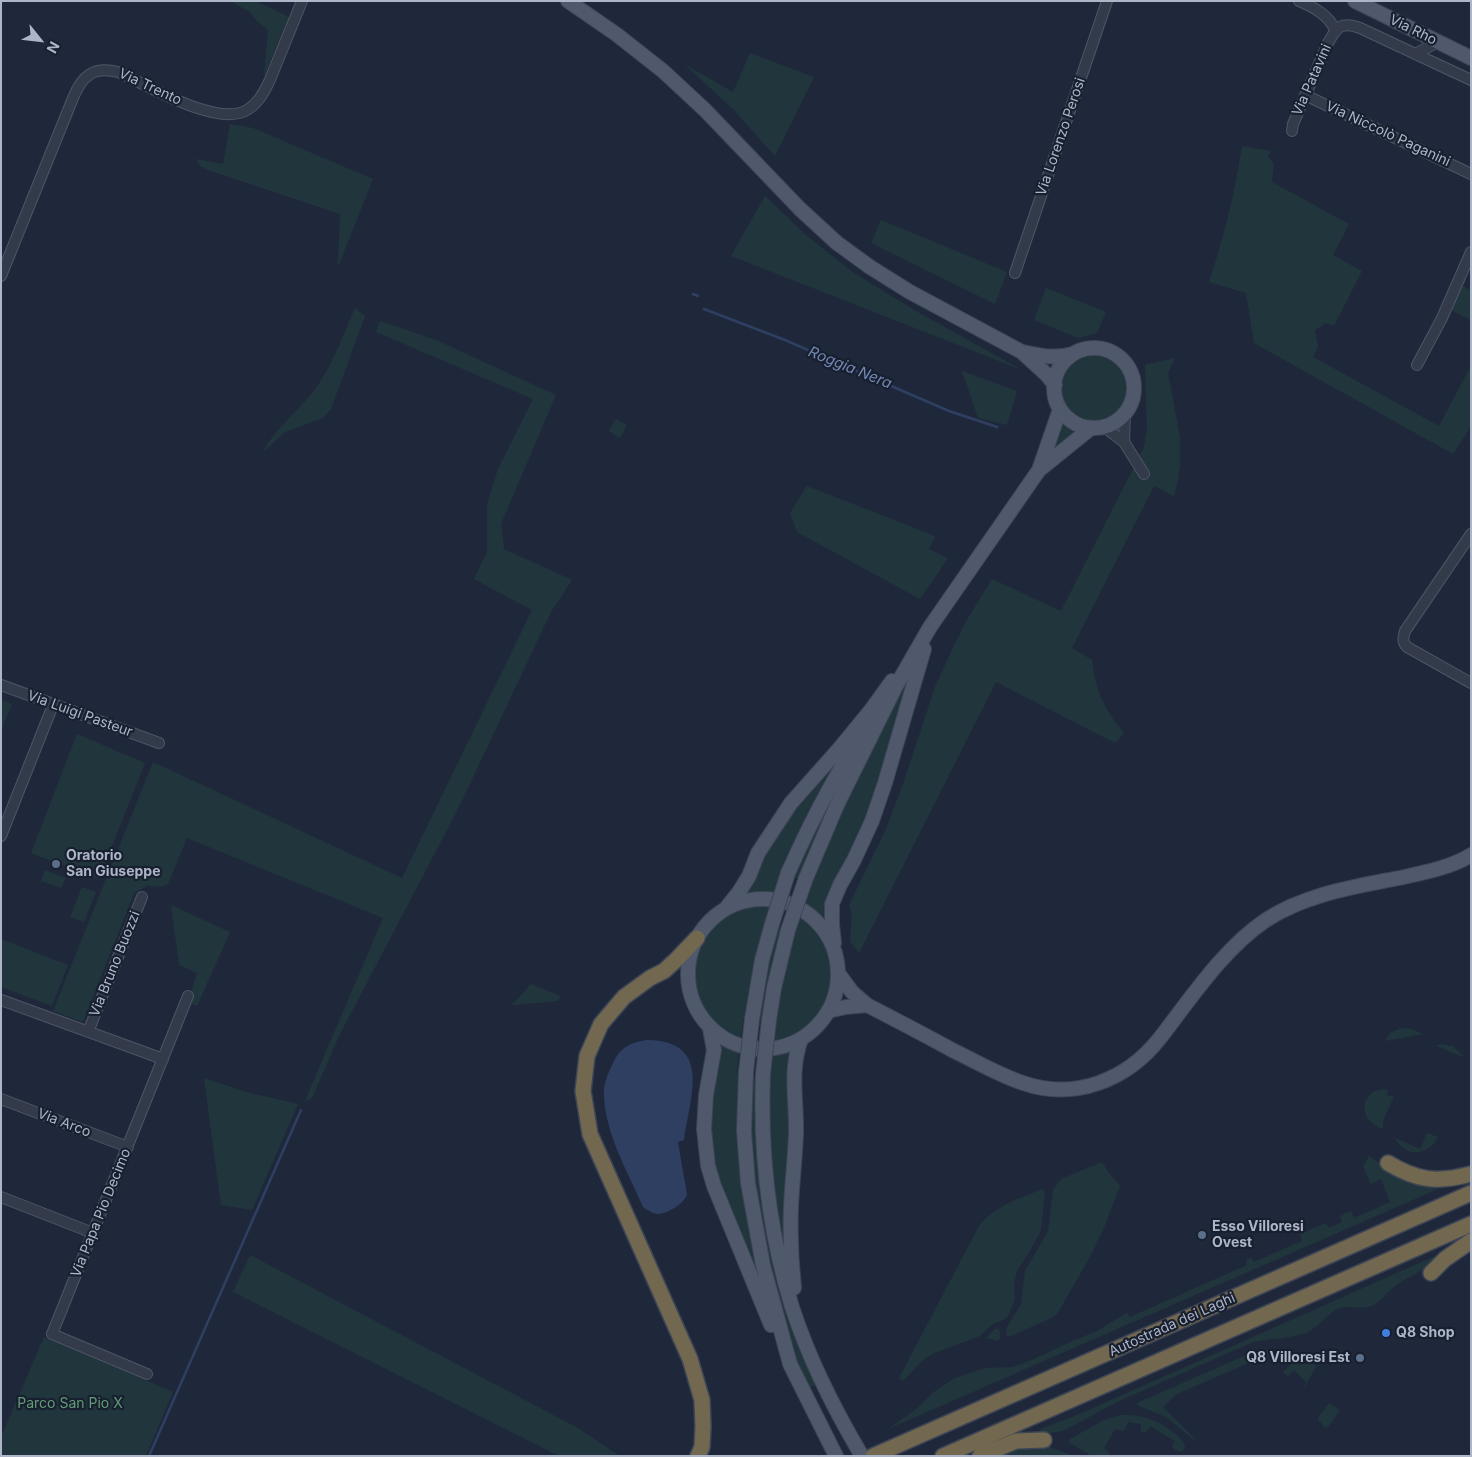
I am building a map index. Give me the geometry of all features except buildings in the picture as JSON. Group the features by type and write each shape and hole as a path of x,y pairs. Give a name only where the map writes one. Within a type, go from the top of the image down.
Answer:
{"highway":[{"path":"697,938 664,971 650,978 624,997 601,1024 587,1056 584,1091 590,1134 690,1359 702,1400 702,1447 698,1456"},
{"path":"1388,1163 1410,1176 1430,1180 1455,1178 1471,1174"},
{"name":"Autostrada dei Laghi","path":"873,1456 1471,1193"},
{"name":"Autostrada dei Laghi","path":"943,1456 1471,1224"},
{"path":"1431,1273 1445,1259 1471,1241"},
{"path":"980,1456 1016,1441 1044,1440"}],"main road":[{"path":"568,1 616,34 662,71 705,110 800,209 837,243 870,267 910,292 1022,352 1055,385"},
{"name":"Via Rho","path":"1355,1 1471,58"},
{"path":"1022,352 1059,358 1098,348 1120,358 1128,367 1133,378 1134,391 1131,403 1125,414 1115,422 1097,428 1039,470"},
{"path":"1074,354 1064,362 1058,373 1055,385 1056,397 1060,409 1068,419 1079,425 1097,428"},
{"path":"724,910 739,892 749,876 758,853 791,803 871,710 1039,470 1060,409"},
{"path":"862,1456 810,1354 792,1308 780,1262 770,1207 762,1132 763,1074 774,988 788,930 806,878 837,804 896,686 930,627"},
{"path":"835,954 828,935 815,920 799,908 781,901 761,899 742,902 724,910 708,922 697,938 690,956 687,976 690,995 698,1013 710,1029 726,1040 744,1048 764,1050 783,1047 801,1039 817,1027 828,1011 836,993 838,973 832,924 832,904 872,821 885,783 930,627"},
{"path":"790,1364 763,1265 748,1183 744,1131 746,1072 752,1019 762,960 788,873 806,833 846,757 896,686"},
{"path":"838,973 852,992 867,1005 1002,1075 1034,1086 1079,1089 1100,1083 1128,1069 1155,1044 1215,968 1236,946 1266,920 1290,907 1318,896 1420,874 1471,855"},
{"path":"828,1011 867,1005"},
{"path":"710,1029 714,1050 706,1096 704,1129 708,1166 714,1186 773,1332 836,1456"},
{"path":"801,1039 793,1072 796,1136 791,1207 791,1261 794,1292 810,1354"}],"street":[{"name":"Via Trento","path":"1,276 77,88 84,78 97,70 109,69 201,110 232,115 243,112 254,106 270,82 302,1"},
{"name":"Via Lorenzo Perosi","path":"1015,273 1107,1"},
{"path":"1299,1 1322,13 1335,30 1342,25 1353,26 1471,80"},
{"name":"Via Patavini","path":"1292,131 1292,124 1335,30"},
{"path":"1414,54 1438,42"},
{"name":"Via Niccolò Paganini","path":"1305,95 1471,174"},
{"path":"1417,365 1442,318 1471,252"},
{"path":"1124,442 1125,414"},
{"path":"1097,428 1124,442 1144,474"},
{"path":"1471,534 1405,631 1403,640 1407,647 1471,683"},
{"name":"Via Luigi Pasteur","path":"1,684 159,743"},
{"path":"1,836 54,705"},
{"name":"Via Bruno Buozzi","path":"88,1032 142,897"},
{"name":"Via Papa Pio Decimo","path":"146,1374 52,1334 188,996"},
{"name":"Via Bruno Buozzi","path":"1,1000 163,1058"},
{"name":"Via Arco","path":"1,1099 128,1147"},
{"path":"1,1196 93,1234"}],"green space":[{"path":"230,1 255,1 289,17 264,76 268,30 250,12"},
{"path":"750,53 814,77 775,156 733,109 684,64 733,92"},
{"path":"230,124 253,128 373,179 338,267 340,214 200,166 196,159 223,164"},
{"path":"1242,146 1271,151 1268,157 1274,164 1272,182 1349,224 1333,255 1362,271 1334,326 1326,323 1315,330 1318,347 1313,357 1439,426 1471,366 1471,426 1453,454 1254,343 1246,293 1209,282 1220,248"},
{"path":"765,196 806,235 854,273 916,311 1022,370 731,256"},
{"path":"881,220 1007,272 995,304 871,243"},
{"path":"1462,286 1471,290 1471,320 1451,310"},
{"path":"1046,288 1106,312 1097,333 1078,338 1034,320"},
{"path":"355,308 365,316 331,409 323,418 285,432 262,453 274,435 322,379"},
{"path":"380,321 436,340 556,395 501,524 504,549 572,580 551,612 458,809 339,1036 312,1098 305,1101 383,918 187,838 168,884 158,887 148,885 134,893 83,1022 53,1011 153,762 402,878 532,610 474,579 487,552 487,504 498,469 533,399 376,332"},
{"path":"1094,356 1106,359 1117,366 1124,377 1127,389 1124,401 1117,412 1106,419 1094,422 1082,419 1071,412 1064,401 1061,389 1064,377 1071,366 1082,359"},
{"path":"1175,358 1168,373 1180,437 1180,465 1174,496 1154,486 1072,648 1092,660 1102,700 1124,733 1115,743 996,682 859,953 850,941 852,914 849,905 886,829 935,687 965,623 992,579 1061,611 1144,447 1147,428 1145,365"},
{"path":"962,371 1017,391 1007,425 978,418"},
{"path":"616,419 627,425 620,438 609,431"},
{"path":"1061,424 1074,433 1049,457"},
{"path":"807,486 935,536 929,549 948,558 920,599 797,532 790,513"},
{"path":"907,684 871,811 826,920 814,909 803,903 820,849"},
{"path":"1,700 12,704 2,728 1,728"},
{"path":"77,734 145,763 99,879 31,853"},
{"path":"840,759 776,894 759,892 746,895 745,893 763,853 784,819"},
{"path":"846,774 821,824 800,878 792,878 826,799"},
{"path":"45,870 66,878 61,888 41,881"},
{"path":"82,887 96,892 84,922 70,917"},
{"path":"762,904 773,905 746,1018 743,1019 741,1039 719,1026 706,1013 696,990 694,972 697,956 704,941 715,927 728,916"},
{"path":"171,905 230,932 197,1006 188,1002 197,973 179,965"},
{"path":"799,914 813,925 823,939 830,954 833,970 832,987 827,1002 818,1017 798,1034 774,1044 776,1022 773,1021 781,977"},
{"path":"776,928 783,929 775,953 762,1023 756,1020"},
{"path":"1,939 68,965 52,1006 1,987"},
{"path":"531,984 561,996 558,1001 512,1005"},
{"path":"1401,1028 1411,1029 1423,1034 1385,1041 1390,1033"},
{"path":"719,1042 739,1051 737,1070 740,1071 744,1195 758,1273 757,1277 723,1194 713,1160 710,1118"},
{"path":"1440,1044 1453,1046 1463,1057 1436,1046"},
{"path":"793,1049 786,1257 771,1189 768,1073 771,1073 773,1054"},
{"path":"751,1074 758,1076 757,1155 766,1235 786,1312 799,1349 816,1385 810,1387 800,1369 791,1345 759,1229 750,1133"},
{"path":"204,1078 246,1092 298,1104 252,1210 221,1205"},
{"path":"1387,1089 1388,1096 1394,1096 1381,1129 1368,1119 1365,1112 1365,1104 1371,1093"},
{"path":"1427,1133 1438,1137 1434,1143 1423,1151 1416,1152 1405,1149 1395,1138 1420,1149"},
{"path":"1369,1156 1410,1181 1438,1189 888,1429 919,1407 935,1391 955,1378 985,1368 1013,1367 1034,1359 1097,1331 1127,1313 1130,1317 1247,1265 1246,1260 1251,1258 1254,1262 1302,1241 1300,1234 1326,1223 1329,1228 1342,1222 1340,1216 1351,1211 1354,1218 1390,1202 1381,1179 1371,1184 1363,1166"},
{"path":"1102,1162 1120,1186 1091,1255 1054,1317 1007,1336 1006,1329 1021,1304 1025,1271 1048,1231 1053,1190 1061,1179"},
{"path":"1042,1189 1045,1192 1041,1230 1017,1271 1014,1284 1015,1300 1008,1316 994,1323 980,1336 934,1353 923,1360 903,1381 899,1378 979,1226 999,1208"},
{"path":"250,1255 576,1427 620,1456 559,1456 233,1292"},
{"path":"1435,1256 1437,1260 1394,1286 1374,1305 1337,1309 1308,1332 1251,1343 1119,1401 1063,1431 1043,1434 1040,1431 1041,1429 1082,1413"},
{"path":"995,1329 999,1329 1000,1338 997,1341 986,1338"},
{"name":"Parco San Pio X","path":"44,1337 173,1392 146,1456 1,1456 1,1437"},
{"path":"1261,1350 1274,1351 1286,1356 1275,1363 1268,1357 1262,1357 1177,1394 1163,1407 1194,1440 1166,1417 1137,1405 1139,1402"},
{"path":"1292,1363 1317,1365 1305,1386 1306,1382 1294,1370 1288,1376 1283,1372"},
{"path":"1329,1403 1340,1410 1326,1428 1317,1419"},
{"path":"1120,1415 1144,1417 1158,1422 1182,1440 1185,1449 1179,1452 1172,1447 1175,1441 1150,1426 1146,1432 1141,1432 1141,1424 1128,1422 1124,1431 1115,1429 1104,1448 1108,1451 1109,1456 1092,1456 1068,1442 1070,1439 1102,1421"},
{"path":"1034,1444 1050,1447 1074,1456 995,1456 1012,1447"}],"water":[{"path":"647,1040 668,1043 681,1050 689,1061 692,1074 692,1090 684,1140 678,1142 687,1195 675,1208 661,1214 643,1207 613,1138 605,1110 604,1087 607,1076 618,1054 625,1047"}],"waterway":[{"name":"Roggia Nera","path":"693,294 698,296"},
{"name":"Roggia Nera","path":"704,309 785,340 949,411 997,427"},
{"path":"149,1456 301,1110"}],"place":[{"name":"Oratorio San Giuseppe","path":"56,864"},
{"name":"Esso Villoresi Ovest","path":"1202,1235"},
{"name":"Q8 Shop","path":"1386,1333"},
{"name":"Q8 Villoresi Est","path":"1360,1358"}]}
